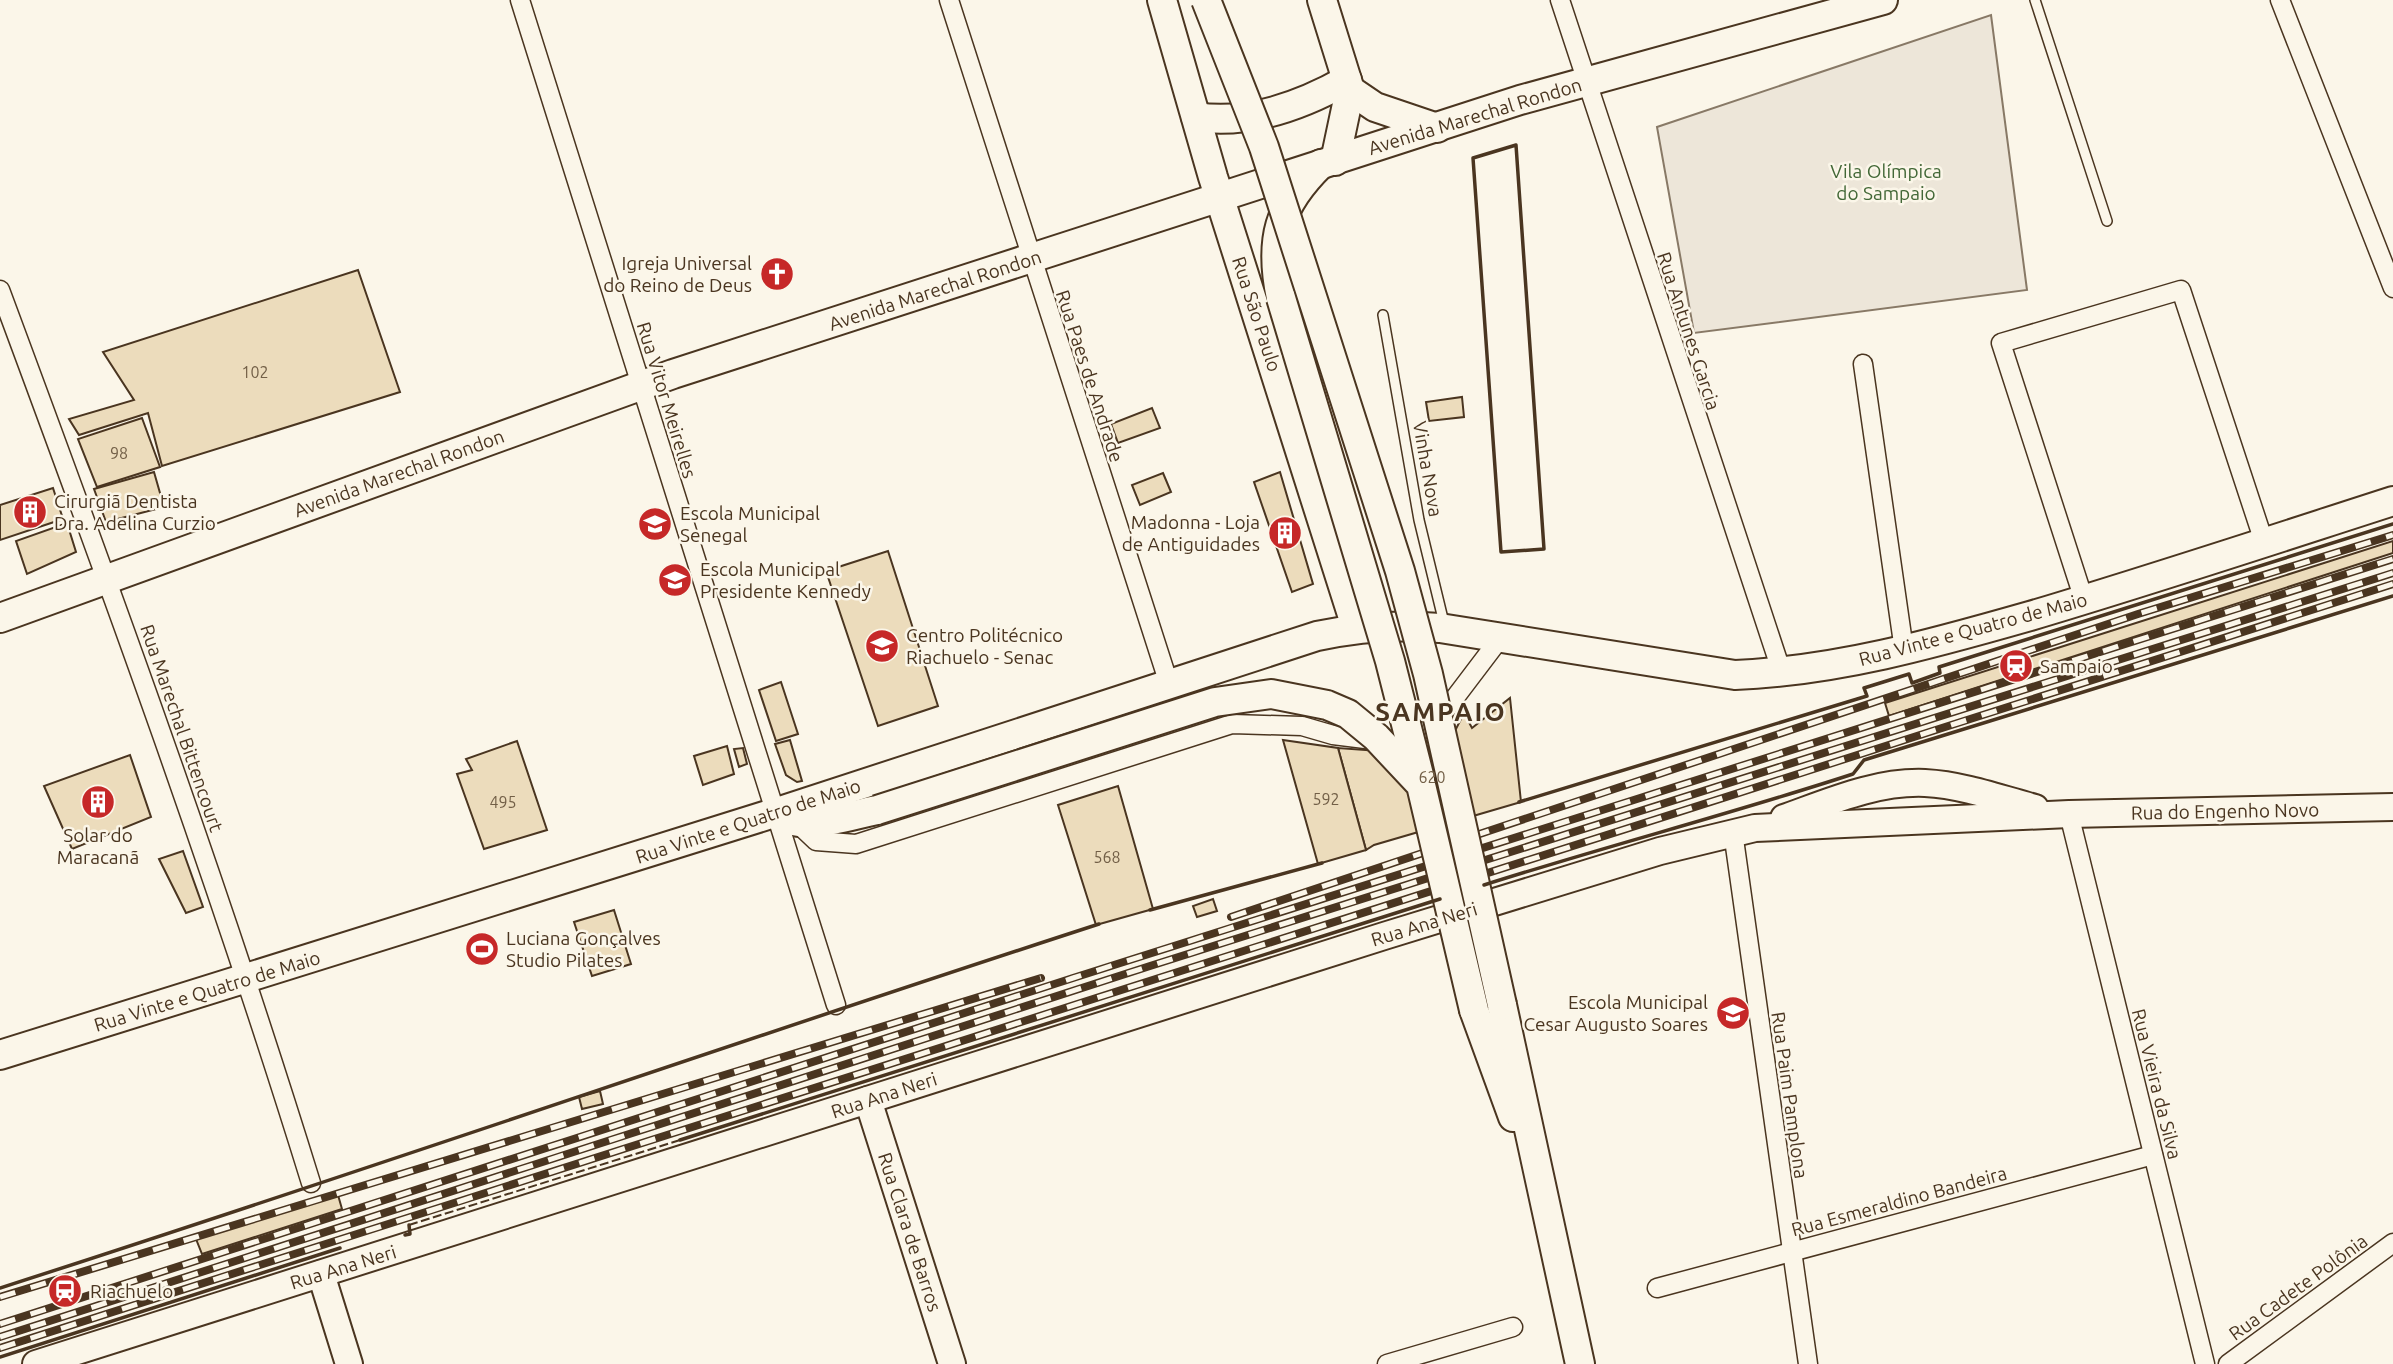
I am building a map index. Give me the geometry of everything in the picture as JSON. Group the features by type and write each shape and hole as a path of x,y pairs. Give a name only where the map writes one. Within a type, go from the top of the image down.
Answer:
{"main road":[{"name":"Rua São Paulo","path":"1162,0 1219,197 1356,627"},
{"path":"1206,0 1264,147 1399,571 1428,674 1580,1364"},
{"path":"1322,0 1348,85 1328,163 1300,184 1280,222 1274,264 1281,298 1390,661 1474,1010 1505,1099 1537,1171"},
{"name":"Avenida Marechal Rondon","path":"0,618 640,386 1520,100 1883,0"},
{"path":"1196,117 1235,120 1260,115 1348,85"},
{"path":"1348,85 1375,107 1437,128"},
{"name":"Rua Vinte e Quatro de Maio","path":"0,1055 248,978 786,818 1169,684 1317,636 1356,627 1396,624 1445,628 1735,675 1782,673 1904,650 2084,600 2393,501"},
{"path":"786,818 877,810 1215,702 1271,694 1300,698 1349,715 1394,753 1421,785"},
{"name":"Rua do Engenho Novo","path":"1744,830 1860,791 1923,783 1970,790 2063,814"},
{"name":"Rua do Engenho Novo","path":"1744,830 2063,814 2393,807"},
{"name":"Rua Ana Neri","path":"36,1364 1384,936 1660,851 1744,830"},
{"name":"Rua Clara de Barros","path":"867,1100 952,1364"},
{"path":"321,1274 349,1364"}],"street":[{"name":"Rua Vitor Meirelles","path":"520,0 640,386 786,818 836,1005"},
{"name":"Rua Paes de Andrade","path":"949,0 1030,260 1169,684"},
{"name":"Rua Antunes Garcia","path":"1560,0 1782,673"},
{"path":"2280,0 2393,288"},
{"name":"Rua Marechal Bittencourt","path":"0,290 107,578 248,978 312,1183"},
{"path":"2084,600 2001,343 2181,290 2264,542"},
{"path":"1863,364 1904,650"},
{"name":"Rua Vinte e Quatro de Maio","path":"786,818 816,841 856,844 1232,724 1302,726 1333,735 1397,743 1432,728 1501,637"},
{"name":"Rua Vieira da Silva","path":"2063,814 2205,1364"},
{"name":"Rua Paim Pamplona","path":"1744,830 1790,1252 1808,1364"},
{"name":"Rua Esmeraldino Bandeira","path":"1657,1288 2153,1155"},
{"name":"Rua Cadete Polônia","path":"2228,1364 2393,1243"},
{"path":"1387,1364 1513,1327"}],"lane":[{"path":"2035,0 2106,221"},
{"name":"Vinha Nova","path":"1383,315 1419,520 1445,628"}],"green space":[{"name":"Vila Olímpica do Sampaio","path":"1991,15 2027,290 1694,333 1657,127"}],"building":[{"path":"358,270 400,392 162,466 148,413 79,435 69,419 134,400 103,352"},
{"path":"1462,397 1464,417 1429,421 1426,402"},
{"path":"1152,408 1160,428 1118,443 1111,424"},
{"path":"142,418 160,467 97,487 78,439"},
{"path":"154,472 164,507 106,522 94,489"},
{"name":"Madonna - Loja de Antiguidades","path":"1280,472 1313,584 1292,592 1254,482"},
{"path":"1163,473 1171,492 1140,505 1132,485"},
{"name":"Cirurgiã Dentista Dra. Adelina Curzio","path":"53,488 63,519 0,540 0,505"},
{"path":"67,523 76,552 27,574 16,541"},
{"path":"2393,541 2393,553 1889,716 1885,703"},
{"name":"Centro Politécnico Riachuelo - Senac","path":"888,551 938,706 878,726 826,571"},
{"path":"781,682 798,734 776,741 759,690"},
{"path":"1510,698 1521,802 1374,845 1366,850 1338,748 1407,753 1437,747 1456,729 1464,713 1472,728"},
{"path":"790,740 802,781 797,782 786,775 775,744"},
{"path":"1283,740 1338,748 1366,850 1318,864"},
{"path":"517,741 547,830 484,849 457,774 472,770 466,759"},
{"path":"727,746 734,774 703,785 694,756"},
{"path":"743,748 747,764 739,767 734,749"},
{"name":"Solar do Maracanã","path":"130,755 151,817 72,849 44,786"},
{"path":"1118,786 1153,909 1096,925 1058,805"},
{"path":"183,851 203,907 186,913 159,859"},
{"path":"1213,899 1217,911 1197,917 1193,906"},
{"path":"614,910 631,964 592,976 574,922"},
{"path":"600,1091 603,1104 582,1109 579,1097"},
{"path":"338,1195 342,1209 202,1254 196,1239"}],"railway":[{"path":"1231,917 2138,614 2393,535"},
{"path":"0,1324 1073,978 2393,559"},
{"path":"0,1337 1150,966 2393,573"},
{"path":"0,1348 2393,584"},
{"path":"0,1297 1041,978"}],"fence":[{"path":"409,1225 680,1140"}],"wall":[{"path":"1516,145 1544,549 1501,552 1473,158 1516,145"},
{"path":"1519,802 1867,696 1864,688 1909,674 1912,683 1940,673 1939,667 2393,524"},
{"path":"1484,885 1807,789 1853,774 1864,760 2393,596"},
{"path":"1150,910 1322,863"},
{"path":"680,1140 1440,899"},
{"path":"0,1288 1099,924"},
{"path":"405,1235 410,1234 409,1225"},
{"path":"0,1357 340,1248"}],"place":[{"name":"Igreja Universal do Reino de Deus","path":"777,274"},
{"name":"Cirurgiã Dentista Dra. Adelina Curzio","path":"30,512"},
{"name":"Escola Municipal Senegal","path":"655,524"},
{"name":"Madonna - Loja de Antiguidades","path":"1285,533"},
{"name":"Escola Municipal Presidente Kennedy","path":"675,580"},
{"name":"Centro Politécnico Riachuelo - Senac","path":"882,646"},
{"name":"Sampaio","path":"2016,666"},
{"name":"Solar do Maracanã","path":"98,802"},
{"name":"Luciana Gonçalves Studio Pilates","path":"482,949"},
{"name":"Escola Municipal Cesar Augusto Soares","path":"1733,1013"},
{"name":"Riachuelo","path":"65,1291"}],"district":[{"name":"SAMPAIO","path":"1441,712"}]}
